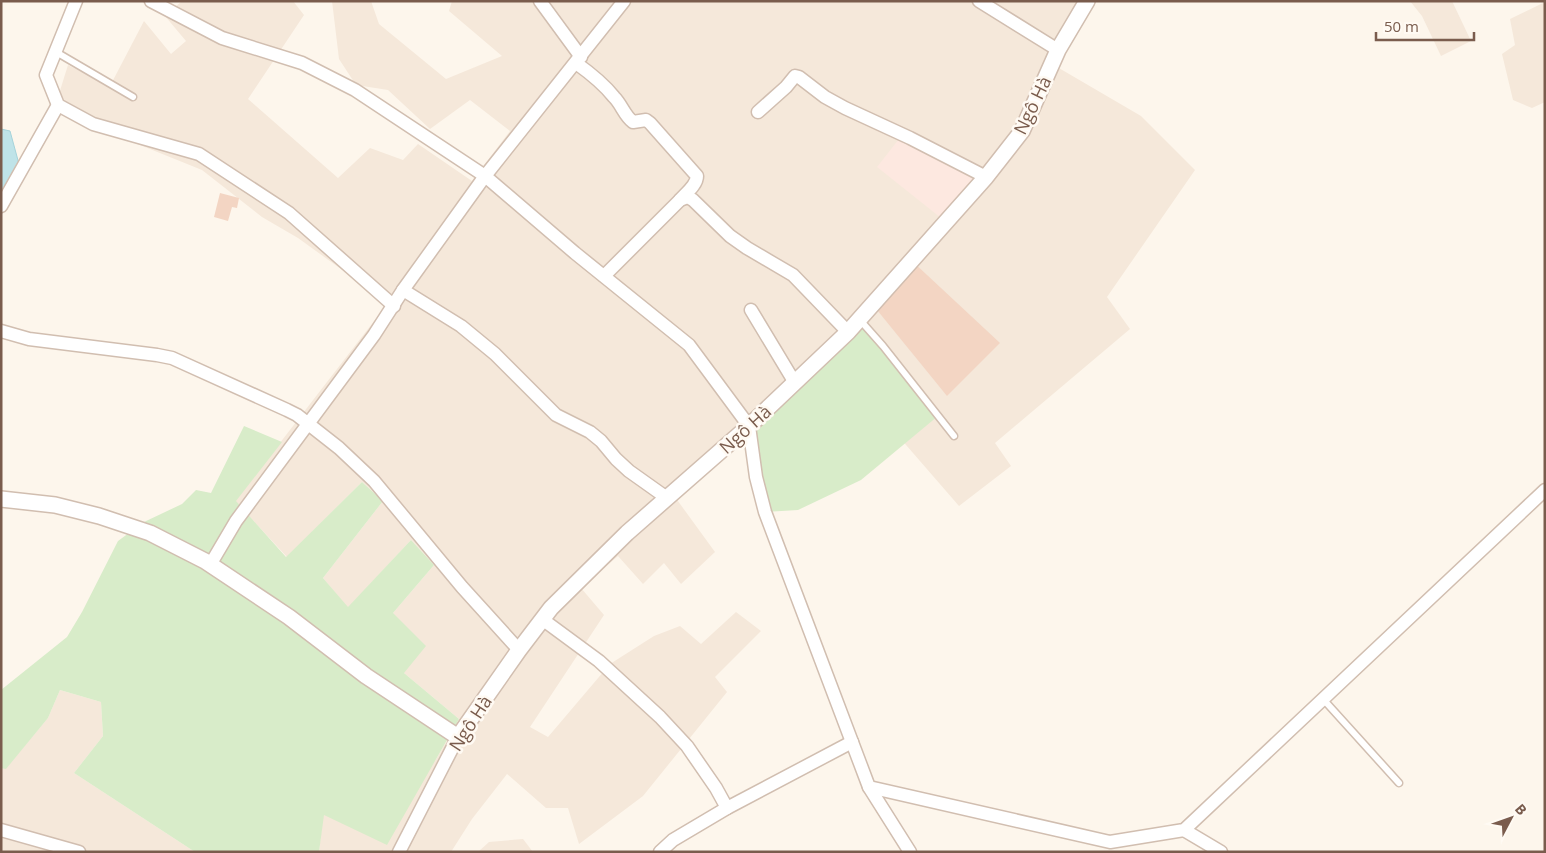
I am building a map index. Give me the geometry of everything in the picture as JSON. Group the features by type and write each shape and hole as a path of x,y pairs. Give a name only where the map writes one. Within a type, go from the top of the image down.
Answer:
{"street":[{"path":"76,1 46,75 58,105 93,124 199,154 289,213 394,306"},
{"path":"151,1 222,38 302,63 347,86 485,176 688,344 749,426 756,477 765,512 869,787 910,852"},
{"path":"540,1 578,60 617,99 628,118 633,122 646,120 650,123 698,179 680,200 604,276"},
{"path":"210,565 236,521 374,335 403,290 485,176 624,1"},
{"path":"978,1 1058,50"},
{"name":"Ngô Hà","path":"399,852 458,737 542,619 627,533 749,426 860,320 986,177 1022,131 1058,50 1087,1"},
{"path":"758,112 786,87 794,76 799,76 825,97 844,108 910,138 986,177"},
{"path":"1,206 58,105"},
{"path":"680,200 688,197 694,200 730,236 793,275 848,332"},
{"path":"403,290 467,331 495,354 556,415 590,432 601,441 628,471 667,498"},
{"path":"750,310 795,383"},
{"path":"1,331 29,339 172,358 297,415 339,448 374,482 462,587 519,650"},
{"path":"869,787 1110,842 1184,830 1545,490"},
{"path":"1,499 55,505 118,522 150,533 210,565 289,617 366,676 458,737"},
{"path":"542,619 599,661 660,717 687,746 716,788 727,808"},
{"path":"660,852 673,840 727,808 852,742"},
{"path":"1,830 79,852"},
{"path":"1184,830 1222,852"}],"lane":[{"path":"56,52 133,97"},
{"path":"860,320 954,436"},
{"path":"1323,700 1399,783"}],"shaded area":[{"path":"182,1 293,1 304,15 248,99 338,178 370,148 403,160 418,144 472,181 510,131 470,100 430,129 388,90 356,85 339,59 332,1 371,1 379,24 446,79 502,56 449,11 452,1 1087,1 1052,64 1141,116 1195,170 1107,297 1130,329 995,443 1011,466 959,506 900,438 861,337 675,497 715,552 681,584 664,563 643,584 618,556 581,588 604,615 530,727 548,737 610,664 654,636 680,626 701,644 736,612 761,631 715,677 727,692 643,796 579,844 568,808 546,808 507,774 472,819 451,852 319,852 323,815 435,761 459,719 404,673 393,613 434,565 411,540 348,608 323,578 383,501 362,482 287,557 235,501 388,303 298,238 262,217 202,170 83,122 58,97 68,65 110,86 144,21 171,54 186,41 165,16"},
{"path":"1410,1 1452,1 1471,41 1441,56 1422,16"},
{"path":"1545,2 1545,102 1532,108 1513,100 1502,54 1515,45 1510,19"},
{"path":"902,135 986,177 946,222 877,167"},
{"path":"60,690 101,702 103,736 74,773 195,852 1,852 1,768 6,768 48,718"},
{"path":"523,839 533,852 478,852 489,842"}],"green space":[{"path":"860,320 938,416 861,480 798,510 765,512 749,426"},
{"path":"244,426 282,442 236,501 286,557 362,482 383,501 323,578 348,607 411,540 434,565 393,613 426,646 404,673 459,719 387,845 324,815 319,852 195,852 74,773 103,736 101,702 60,690 48,718 6,769 1,768 1,690 67,637 82,612 118,541 144,522 182,504 196,490 211,493"}],"water":[{"path":"1,129 10,131 19,164 1,197"}],"building":[{"path":"220,193 239,198 237,208 232,207 228,221 214,217"},
{"path":"912,261 1000,343 947,396 873,305"}]}
